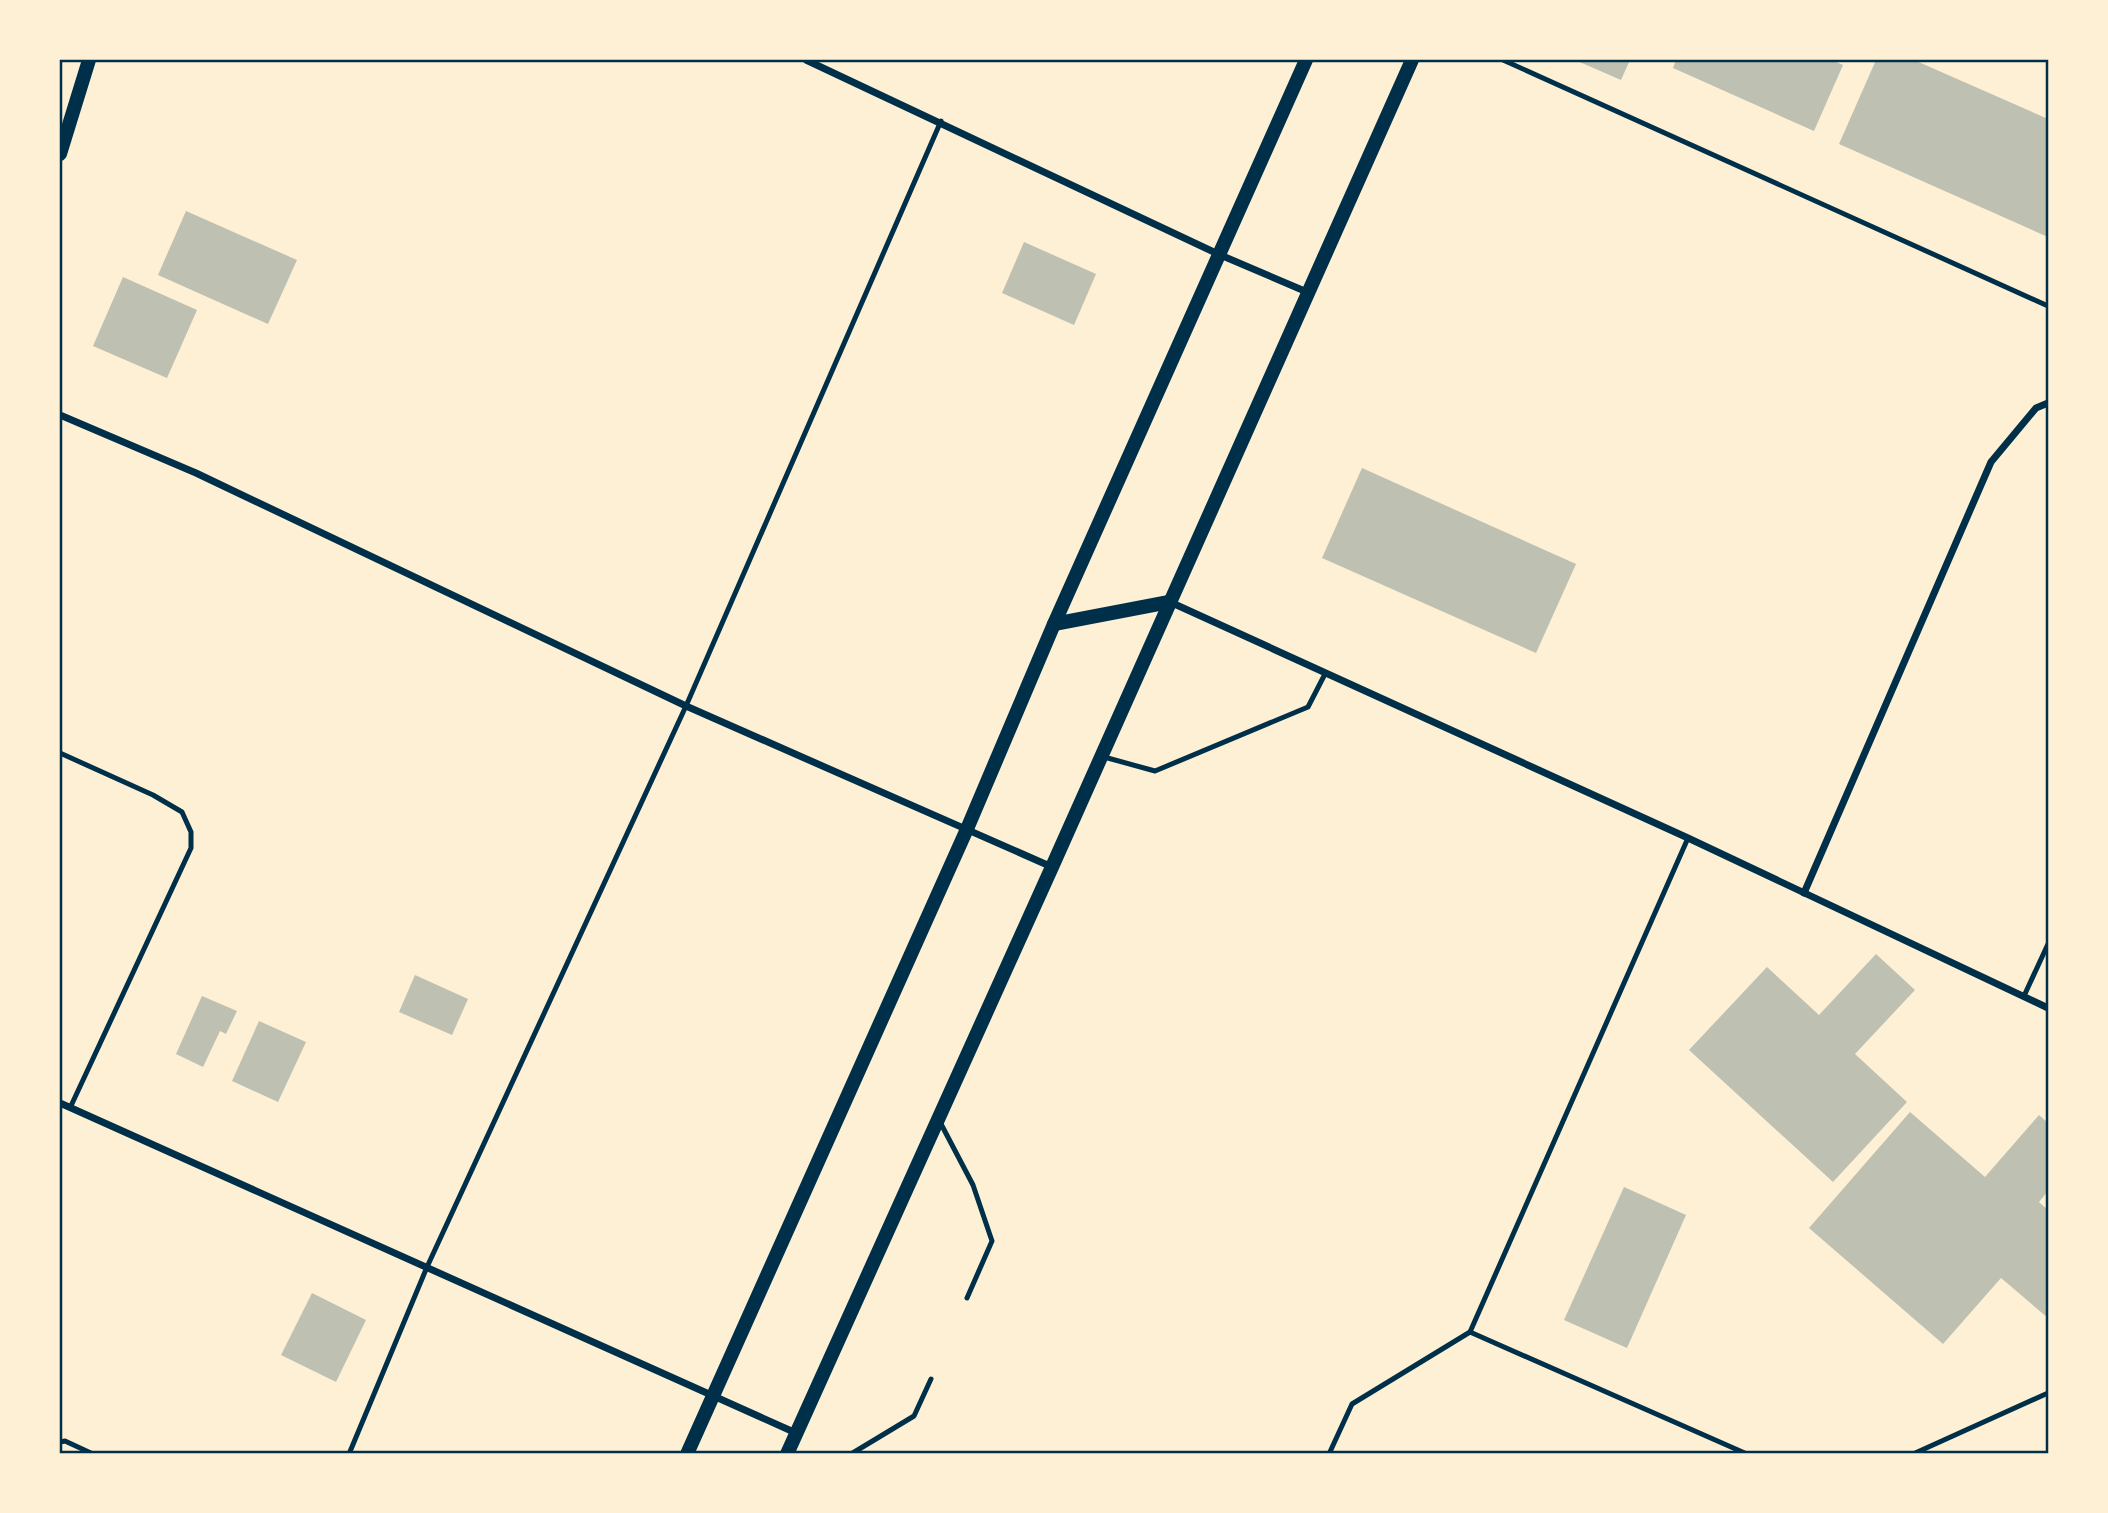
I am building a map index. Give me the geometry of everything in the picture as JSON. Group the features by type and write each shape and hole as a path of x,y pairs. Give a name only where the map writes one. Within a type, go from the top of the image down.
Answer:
{"main road":[{"path":"60,154 89,60"},
{"path":"687,1454 967,829 1054,624 1306,60"},
{"path":"787,1454 1412,60"},
{"path":"1054,624 1169,602"}],"street":[{"path":"806,60 941,121 1218,254 1307,292"},
{"path":"1804,893 1991,462 2036,408 2049,404"},
{"path":"60,415 196,473 686,706 1052,867"},
{"path":"1169,602 1688,838 2049,1008"},
{"path":"60,1103 796,1433"}],"lane":[{"path":"1503,60 1517,62 2049,306"},
{"path":"349,1454 427,1267 686,706 941,121"},
{"path":"1101,756 1154,771 1308,707 1325,674"},
{"path":"60,753 153,795 182,812 191,832 191,848 70,1108"},
{"path":"1329,1454 1352,1404 1471,1332 1688,838"},
{"path":"2024,996 2049,944"},
{"path":"938,1118 972,1185 992,1241 967,1298"},
{"path":"1471,1332 1747,1454"},
{"path":"851,1454 914,1416 931,1379"},
{"path":"1913,1454 2049,1393"},
{"path":"60,1442 65,1441 93,1454"}],"building":[{"path":"1575,60 1630,60 1621,80"},
{"path":"1676,60 1832,60 1843,65 1814,131 1673,68"},
{"path":"1876,60 1914,60 2048,119 2048,237 1839,144"},
{"path":"186,211 297,260 268,324 158,275"},
{"path":"1024,242 1096,274 1074,325 1002,293"},
{"path":"123,277 197,310 167,378 93,346"},
{"path":"1362,468 1576,564 1536,653 1322,558"},
{"path":"1876,954 1915,990 1855,1054 1907,1102 1833,1182 1689,1050 1767,967 1819,1015"},
{"path":"415,975 468,999 452,1035 399,1012"},
{"path":"202,996 237,1011 226,1034 220,1031 203,1067 176,1054"},
{"path":"259,1021 306,1042 278,1102 232,1081"},
{"path":"1910,1112 1985,1177 2039,1115 2048,1123 2048,1191 2039,1202 2048,1210 2048,1318 2001,1278 1943,1344 1809,1228"},
{"path":"1624,1187 1686,1215 1627,1348 1564,1320"},
{"path":"312,1293 366,1320 336,1382 281,1355"}]}
